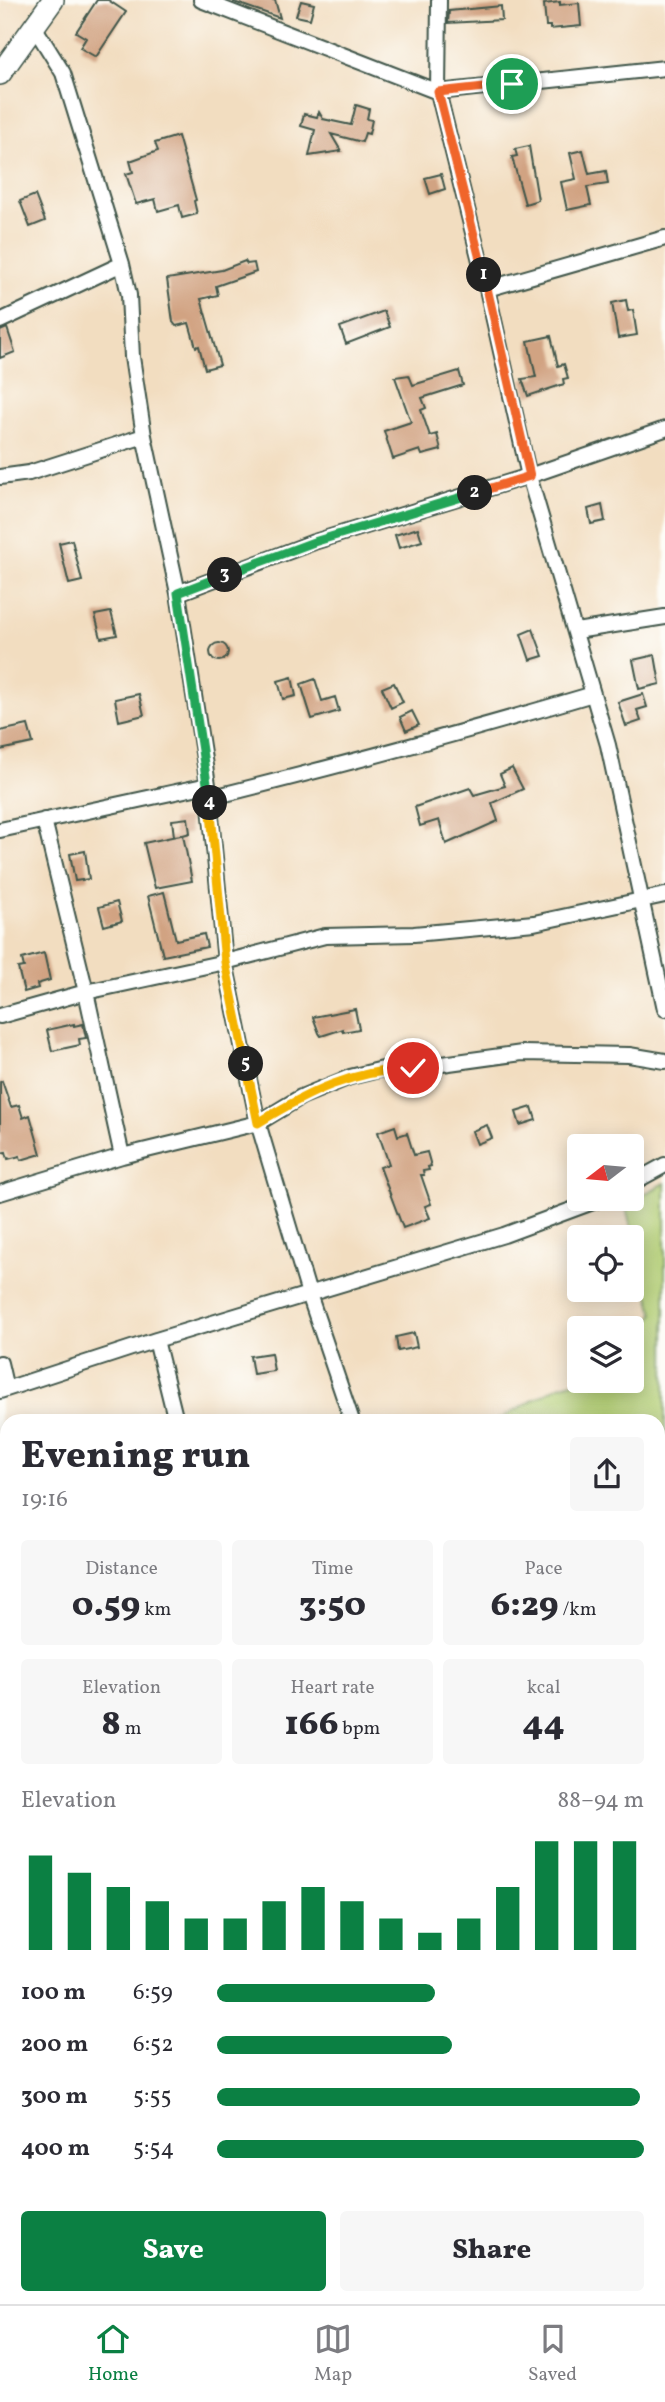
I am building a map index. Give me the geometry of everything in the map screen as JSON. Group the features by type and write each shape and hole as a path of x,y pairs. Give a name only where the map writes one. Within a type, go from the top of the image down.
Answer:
{"street":[{"path":"0,75 53,0"},
{"path":"201,0 438,92 665,68"},
{"path":"439,0 438,92 530,476 608,745 665,1009"},
{"path":"35,28 63,74 122,264 129,295 132,357 144,436 178,593 209,791 225,962 258,1123 309,1294 350,1414"},
{"path":"487,289 665,239"},
{"path":"0,321 122,264"},
{"path":"178,593 314,542 530,476 665,429"},
{"path":"0,477 29,473 144,436"},
{"path":"576,631 665,617"},
{"path":"0,831 44,820 209,791 434,740 593,694"},
{"path":"44,820 86,992 121,1156"},
{"path":"0,1016 86,992 225,962 325,936 414,934 534,923 665,895"},
{"path":"0,1193 121,1156 258,1123 301,1097 350,1077 383,1069 413,1068 522,1053 629,1055 665,1060"},
{"path":"644,1176 665,1165"},
{"path":"0,1363 3,1390 156,1340 504,1235 569,1211"},
{"path":"156,1340 174,1414"}],"green space":[{"path":"665,1183 665,1414 509,1414 567,1384 567,1393 644,1393 644,1329 654,1314 644,1276 644,1225 631,1225 627,1211 644,1211 644,1194"}],"building":[{"path":"97,0 108,0 126,12 96,57 80,48 86,38 76,32"},
{"path":"275,0 280,18 234,2"},
{"path":"301,1 314,4 310,19 296,16"},
{"path":"560,2 560,5 579,3 581,26 550,29 550,26 546,26 544,4"},
{"path":"501,6 502,20 448,23 449,11"},
{"path":"356,105 369,109 367,119 372,120 369,134 365,133 362,142 331,134 341,151 309,156 315,130 301,126 304,114 317,117 319,112 323,119 351,125"},
{"path":"178,136 196,200 197,214 182,218 179,205 158,211 155,199 136,204 126,174 133,172 130,161 158,151 155,143"},
{"path":"529,146 538,200 525,204 512,157 517,156 515,149"},
{"path":"583,150 589,174 606,171 608,184 587,187 591,205 567,210 561,182 576,179 570,153"},
{"path":"441,174 445,189 430,194 425,178"},
{"path":"35,195 45,221 30,227 20,201"},
{"path":"245,261 247,264 254,263 256,272 216,286 218,295 201,299 220,365 205,369 189,323 176,326 173,322 167,279 222,270"},
{"path":"626,300 628,311 633,310 637,335 618,338 612,303"},
{"path":"384,311 390,327 346,344 340,327"},
{"path":"7,328 15,352 0,358 0,331"},
{"path":"551,336 558,366 564,364 568,378 563,379 564,384 528,396 522,379 536,377 528,341"},
{"path":"459,371 463,385 422,398 426,408 421,410 430,436 437,434 441,450 422,455 420,450 393,459 384,431 411,422 395,377 409,375 413,385"},
{"path":"602,505 605,521 591,524 588,509"},
{"path":"418,528 422,541 399,548 395,535"},
{"path":"72,540 82,581 69,584 59,543"},
{"path":"111,612 117,635 101,638 95,615"},
{"path":"533,629 543,656 530,660 521,634"},
{"path":"219,643 225,646 228,652 225,658 219,661 213,658 210,652 213,646"},
{"path":"655,655 660,684 639,689 633,660"},
{"path":"292,677 296,696 283,699 278,681"},
{"path":"315,679 322,701 335,697 339,711 312,719 301,684"},
{"path":"394,683 403,702 391,708 382,688"},
{"path":"139,694 144,715 119,721 115,699"},
{"path":"643,694 647,707 637,710 641,721 626,726 618,702"},
{"path":"412,711 419,725 406,731 400,717"},
{"path":"28,725 33,743 0,750 0,731"},
{"path":"512,768 523,789 492,803 498,821 446,844 439,820 420,826 415,807 470,788 474,795 505,786 500,774"},
{"path":"188,818 190,833 183,835 192,881 155,888 144,843 181,835 174,836 172,820"},
{"path":"85,851 89,879 75,881 70,854"},
{"path":"164,892 176,940 204,934 207,947 163,956 148,896"},
{"path":"117,902 122,921 104,926 99,907"},
{"path":"44,953 50,980 37,984 38,988 24,992 18,968 24,967 22,959"},
{"path":"355,1009 359,1029 343,1032 343,1029 321,1036 313,1017"},
{"path":"83,1024 86,1038 79,1039 80,1045 52,1051 47,1030"},
{"path":"2,1081 11,1107 19,1105 23,1118 30,1115 41,1154 21,1160 20,1156 8,1159 6,1152 0,1153"},
{"path":"532,1107 536,1120 520,1125 516,1112"},
{"path":"487,1125 492,1138 477,1144 472,1131"},
{"path":"395,1126 398,1136 407,1133 414,1155 427,1152 431,1166 421,1175 431,1204 425,1206 430,1218 403,1228 380,1167 389,1164 378,1132"},
{"path":"414,1333 417,1347 398,1351 396,1337"},
{"path":"271,1353 274,1371 253,1374 250,1356"}],"route":[{"path":"413,1068 383,1069 350,1077 301,1097 258,1123 225,962 208,785 178,593 314,542 530,476 438,92 512,84"}]}
